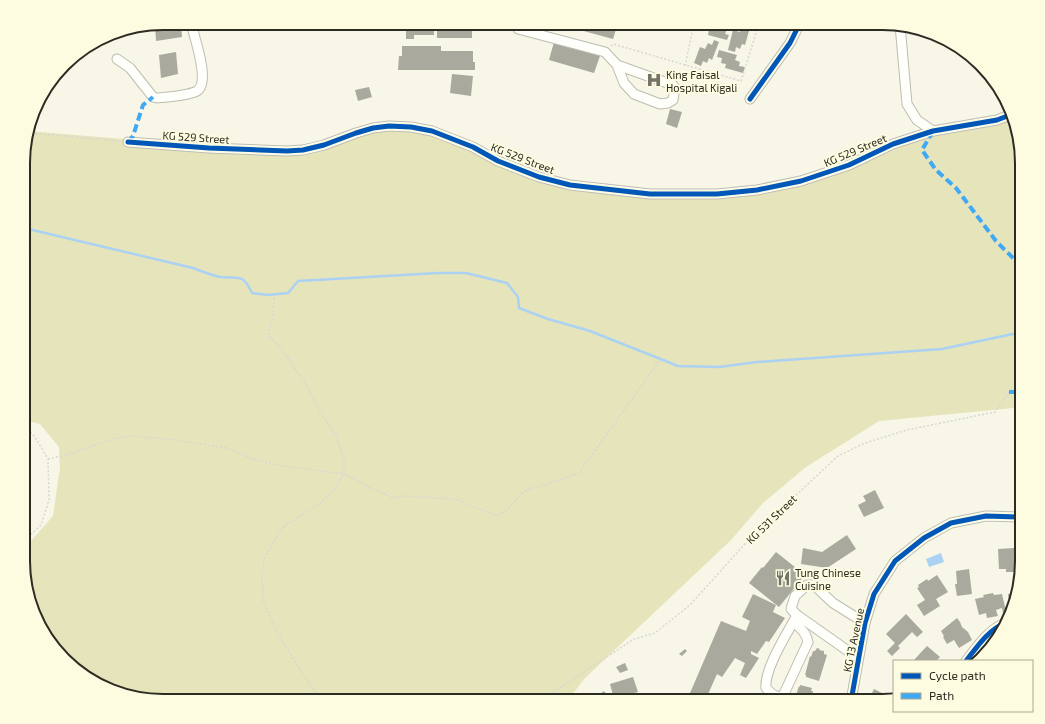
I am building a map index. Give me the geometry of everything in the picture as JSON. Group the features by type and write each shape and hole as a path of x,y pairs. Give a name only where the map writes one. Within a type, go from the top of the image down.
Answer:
{"street":[{"path":"117,59 130,68 153,97 157,98 191,93 198,90 202,83 203,76 201,61 193,30"},
{"path":"525,30 605,52 617,65 624,83 634,94 660,104 668,103 673,100 673,85 617,65"},
{"path":"750,99 790,43 796,30"},
{"path":"901,32 907,104 917,120 933,131"},
{"name":"KG 529 Street","path":"128,142 209,148 287,151 303,150 324,145 373,128 389,126 411,127 432,131 473,147 538,178 570,185 650,194 717,194 757,190 801,181 849,165 893,144 933,131 997,120 1007,116"},
{"name":"KG 13 Avenue","path":"852,694 864,623 874,594 895,561 924,538 951,523 986,516 1015,517"},
{"path":"784,694 808,642 807,637 795,618 791,608 795,596 807,585 814,585 833,603 864,623"},
{"path":"772,694 766,688 765,680 795,618"},
{"path":"795,618 858,658"},
{"path":"971,659 989,633 997,627"}],"path":[{"path":"685,66 693,30"},
{"path":"605,52 613,44 685,66 742,81 757,30"},
{"path":"34,133 128,142"},
{"path":"274,298 273,318 268,334 282,350 308,386 322,414 336,436 344,459 344,474 333,491 317,506 285,524 264,559 262,574 263,599 277,632 316,694"},
{"path":"48,459 70,454 112,439 129,436 167,439 227,448 252,459 288,467 344,474 370,488 394,498 405,496 460,500 468,505 498,516 508,509 518,497 528,489 579,473 660,360"},
{"path":"30,431 48,459 49,500 41,525 30,535"}],"shaded area":[{"path":"1006,115 1015,154 1015,408 879,421 806,467 763,503 731,540 585,678 572,694 154,694 120,687 89,672 69,655 52,635 37,604 30,570 30,542 53,516 60,468 59,447 40,424 30,422 30,163 31,145 34,132 219,147 296,146 396,128 446,137 538,175 652,197 806,184 861,165 911,142"}],"water":[{"path":"941,553 944,562 929,567 926,559"}],"building":[{"path":"155,30 182,30 182,37 156,41"},
{"path":"406,30 434,30 434,35 414,35 414,39 406,39"},
{"path":"437,30 472,30 472,38 437,38"},
{"path":"580,30 616,30 613,39"},
{"path":"709,30 727,30 725,34 729,35 727,40 708,35"},
{"path":"733,30 740,32 740,30 749,30 745,45 742,44 740,49 736,47 735,52 728,50"},
{"path":"714,40 719,42 712,60 709,58 707,63 703,61 701,66 694,63 700,47 705,49 708,43 712,45"},
{"path":"554,42 600,56 594,73 549,60"},
{"path":"402,46 441,46 441,51 473,51 475,70 398,70 399,56 402,56"},
{"path":"719,50 737,55 735,60 740,62 739,66 745,67 743,73 725,68 726,64 721,63 722,58 717,57"},
{"path":"176,52 178,74 161,78 159,55"},
{"path":"452,74 473,76 471,96 450,93"},
{"path":"369,87 372,97 358,101 355,90"},
{"path":"670,109 682,112 677,128 666,124"},
{"path":"875,490 884,508 864,517 858,505 866,501 863,496"},
{"path":"847,535 856,549 827,568 801,564 803,548 822,552"},
{"path":"1014,548 1015,572 1006,572 1006,569 999,569 998,549"},
{"path":"776,552 805,575 779,607 749,583"},
{"path":"969,569 972,594 957,596 955,584 957,584 956,571"},
{"path":"937,575 948,592 936,599 940,606 924,616 917,605 925,600 917,588 919,587 918,585 927,579 928,581"},
{"path":"993,593 994,595 1002,594 1005,607 1007,607 1003,615 1002,608 996,610 998,616 987,618 986,613 979,615 975,599 984,597 983,595"},
{"path":"753,594 776,605 773,612 785,618 769,642 766,641 757,654 751,651 751,654 759,658 746,678 740,675 745,663 735,658 722,677 717,674 708,694 690,694 721,621 746,631 750,621 742,617"},
{"path":"906,614 923,632 917,637 912,632 898,646 900,648 892,656 887,651 895,643 886,634"},
{"path":"957,618 962,627 968,632 972,640 959,648 954,640 947,644 941,631"},
{"path":"927,646 940,657 937,660 914,660"},
{"path":"817,648 824,651 824,654 827,655 819,681 806,677 805,675 810,656 811,657 813,651"},
{"path":"685,649 687,651 682,656 679,654"},
{"path":"625,663 628,670 620,673 616,667"},
{"path":"633,677 638,692 631,694 613,694 610,684"},
{"path":"800,685 812,688 812,694 796,694 799,686 800,687"},
{"path":"874,689 884,694 882,694 872,694"}],"waterway":[{"path":"30,229 193,268 220,277 236,277 242,279 249,286 252,293 268,295 288,293 298,281 438,273 466,273 507,283 518,297 519,308 548,319 590,331 678,366 719,367 757,362 942,349 1015,333"}],"marked path":[{"path":"128,142 133,136 143,105 153,97"},
{"path":"933,131 922,150 936,170 956,188 996,241 1015,260"},
{"path":"1009,392 1015,392"}],"cycle path":[{"path":"750,99 790,43 796,30"},
{"path":"128,142 209,148 287,151 303,150 324,145 373,128 389,126 411,127 432,131 473,147 498,161 539,177 570,185 650,194 717,194 757,190 801,181 849,165 893,144 933,131 997,120 1007,116"},
{"path":"852,694 865,623 874,594 895,561 924,538 951,523 986,516 1015,517"},
{"path":"967,660 988,634 997,627"}],"place":[{"name":"King Faisal Hospital Kigali","path":"654,80"},
{"name":"Tung Chinese Cuisine","path":"783,578"}]}
